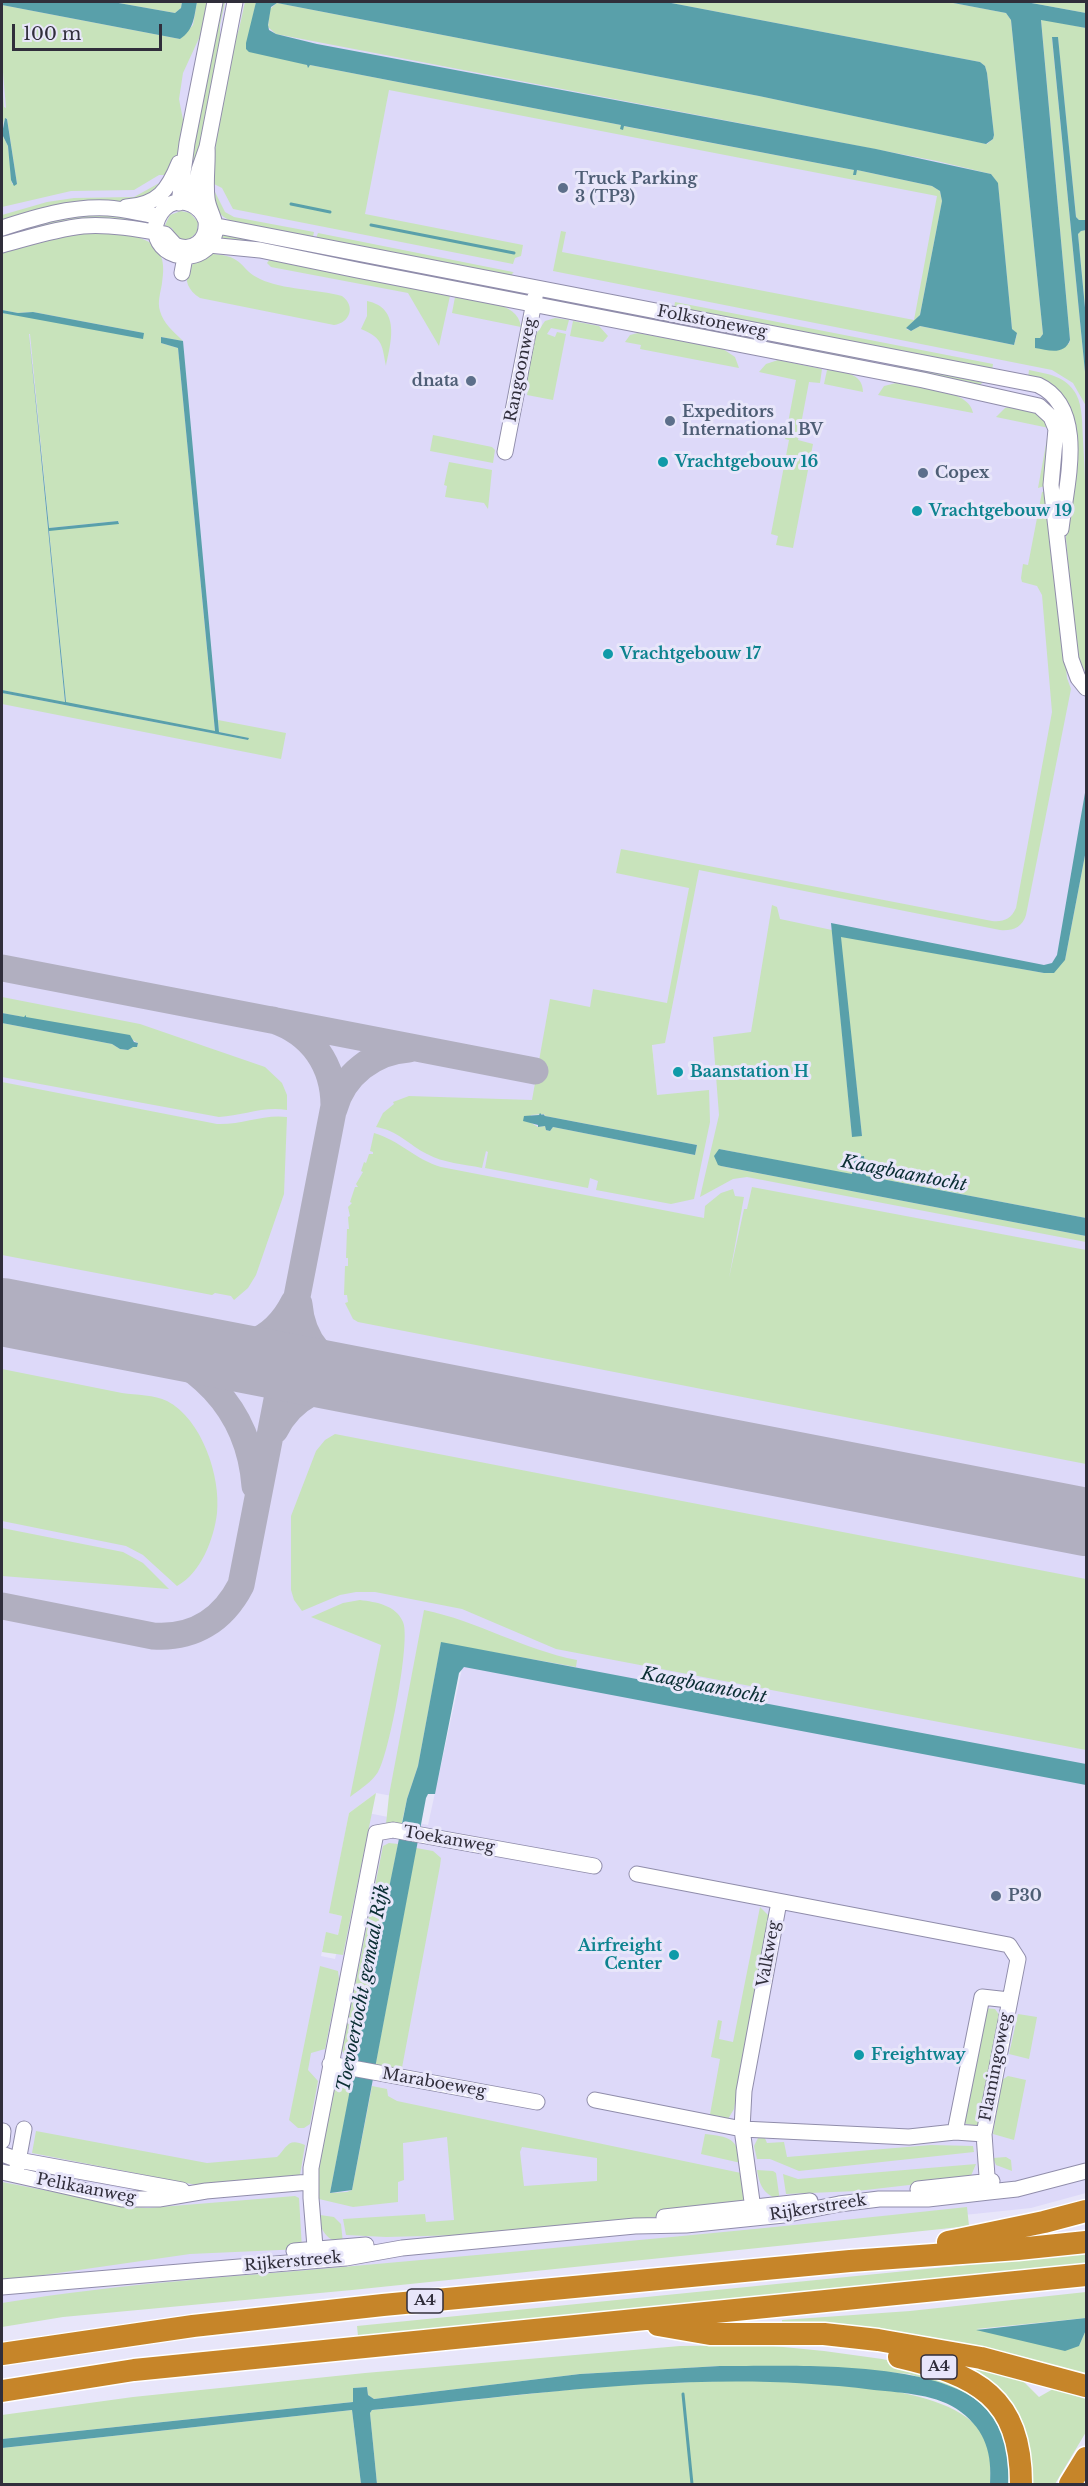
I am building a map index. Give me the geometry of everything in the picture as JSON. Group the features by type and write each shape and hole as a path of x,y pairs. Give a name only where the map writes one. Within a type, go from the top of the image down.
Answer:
{"highway":[{"name":"A4","path":"850,2261 1016,2229 1086,2211"},
{"name":"A4","path":"2,2354 205,2325 850,2261 1018,2249 1086,2241"},
{"name":"A4","path":"2,2391 134,2370 1086,2275"},
{"name":"A4","path":"627,2320 710,2334 824,2334 917,2346 981,2358 1086,2386"},
{"name":"A4","path":"786,2333 949,2369 969,2379 990,2394 1013,2429 1020,2455 1021,2484"},
{"path":"1070,2484 1086,2458"}],"street":[{"path":"185,204 188,143 215,2"},
{"path":"185,204 207,147 235,2"},
{"path":"2,228 67,211 138,206 157,198 171,183 188,143"},
{"path":"207,147 207,196 214,237 209,245 198,254 185,257 168,251 158,241 156,232 159,216 169,206 185,204 210,220"},
{"path":"110,208 159,216"},
{"path":"2,245 53,231 82,226 117,226 165,234 175,245 191,248 202,240 210,220"},
{"name":"Folkstoneweg","path":"210,220 536,288 1030,383 1045,388 1063,405 1072,430 1071,474 1060,544"},
{"name":"Folkstoneweg","path":"209,245 260,250 923,380 1039,406 1051,417 1056,429 1051,478 1054,518 1060,544 1071,661 1078,678 1086,688"},
{"path":"182,273 185,257"},
{"name":"Rangoonweg","path":"505,452 536,288"},
{"name":"Toekanweg","path":"316,2255 310,2182 330,2064 376,1833 393,1830 594,1866"},
{"path":"637,1874 778,1902"},
{"name":"Valkweg","path":"754,2213 742,2129 744,2091 778,1902 1009,1945 1018,1959"},
{"name":"Flamingoweg","path":"988,2187 984,2134 1018,1959"},
{"name":"Flamingoweg","path":"984,2134 955,2132 982,1997 1009,2000"},
{"name":"Maraboeweg","path":"330,2064 537,2102"},
{"path":"594,2100 742,2129 909,2137 955,2132"},
{"name":"Pelikaanweg","path":"18,2160 24,2129"},
{"name":"Pelikaanweg","path":"2,2154 18,2160 173,2189 206,2191"},
{"path":"8,2174 18,2160"},
{"name":"Rijkerstreek","path":"2,2287 50,2278 202,2259 316,2255 754,2213 988,2187 1086,2163"},
{"name":"Rijkerstreek","path":"988,2187 1017,2189 1086,2171"},
{"name":"Pelikaanweg","path":"8,2174 133,2200 310,2182"}],"shaded area":[{"path":"2,2 948,2 1086,28 1086,1218 719,1149 1086,1236 1086,1766 450,1648 419,1801 376,1793 349,1813 330,1913 342,1916 338,1935 326,1933 321,1956 335,1959 368,1813 428,1825 463,1664 1086,1782 1086,2193 1031,2208 2,2316","holes":["593,989 667,1004 652,1044 660,1137"]}],"green space":[{"path":"113,2 182,2 181,8 175,13"},
{"path":"197,2 210,2 206,23 183,73 179,99 184,125 181,149 171,175 159,175 134,190 71,191 2,207 2,134 8,146 12,184 17,184 7,118 4,120 2,132 2,81 4,107 6,108 2,60 2,5 180,39 193,25"},
{"path":"220,2 225,2 220,25 220,51 194,179 186,177"},
{"path":"245,2 256,2 246,49 308,65 307,67 310,65 621,125 622,129 623,126 854,170 855,175 857,170 932,186 940,191 942,201 920,315 906,329 911,331 920,326 1014,345 1017,334 1012,329 998,184 991,174 937,161 276,34 268,27 270,9 277,3 759,96 987,144 994,135 987,73 985,66 980,62 666,2 948,2 1006,13 1011,20 1043,334 1040,338 1069,344 1041,19 1086,28 1086,220 1079,220 1076,217 1058,38 1052,38 1086,382 1086,406 1073,383 1052,370 553,271 561,231 566,232 562,252 914,320 937,196 389,90 365,214 523,245 521,256 515,258 513,264 233,209 222,188 210,182 230,54"},
{"path":"1026,2 1086,2 1086,13"},
{"path":"163,181 146,198 2,222 2,215 47,202 74,198 134,197"},
{"path":"214,190 225,212 234,217 314,232 313,237 316,238 231,221 217,209"},
{"path":"181,211 190,213 198,222 197,232 190,239 181,239 172,228 164,227 170,215"},
{"path":"107,213 152,219 151,226 2,239 2,233 60,217"},
{"path":"1086,230 1086,318 1078,234"},
{"path":"107,231 141,238 157,249 162,257 163,268 159,308 166,323 183,341 161,337 161,343 178,348 215,732 66,703 49,530 119,523 118,521 49,528 30,334 65,703 2,690 2,313 144,333 33,312 18,313 2,310 2,251 61,235"},
{"path":"220,232 518,292 517,294 218,239"},
{"path":"318,233 513,272 512,275 507,276 316,238"},
{"path":"213,254 231,257 253,275 269,283 342,296 349,304 349,314 340,324 334,325 200,298 192,292 188,285 188,271 197,260"},
{"path":"270,259 450,296 439,346 408,293 271,267 267,263"},
{"path":"455,297 495,303 504,307 518,318 521,327 452,313"},
{"path":"367,301 378,305 389,318 391,337 386,366 381,344 369,332 361,329 367,316"},
{"path":"675,302 993,364 992,371 674,309"},
{"path":"641,314 729,332 729,335 639,318"},
{"path":"555,318 569,320 566,331 551,328 547,334 555,337 557,332 566,334 553,400 527,395 528,389 524,382 533,334 536,334 545,321"},
{"path":"573,321 599,326 608,336 603,342 570,336"},
{"path":"638,333 723,349 735,357 739,368 640,349 641,345 625,342 630,335"},
{"path":"782,342 859,356 859,361 783,347"},
{"path":"778,360 822,369 820,383 809,382 798,440 813,444 793,548 776,545 778,536 771,534 789,440 785,439 796,380 759,372 766,364"},
{"path":"896,363 983,380 983,382 979,386 894,367"},
{"path":"827,370 856,377 862,385 863,392 824,384"},
{"path":"1029,370 1056,377 1067,383 1076,394 1081,410 1085,468 1086,674 1075,643 1065,527 1074,424 1028,378"},
{"path":"896,383 953,394 970,405 973,413 878,395 884,386"},
{"path":"1017,404 1034,409 1050,424 1052,434 1048,485 1038,488 1049,428 996,417 1005,408"},
{"path":"433,435 492,447 495,450 493,463 430,451"},
{"path":"449,462 492,470 488,509 484,503 445,497 447,486 444,485"},
{"path":"1049,490 1067,678 1071,689 1026,915 1019,926 1009,930 1000,930 699,870 665,1043 652,1045 657,1095 709,1090 710,1122 694,1199 671,1204 596,1190 598,1181 590,1178 588,1188 485,1168 488,1152 486,1151 482,1168 447,1161 427,1154 397,1134 376,1127 383,1113 394,1104 393,1102 409,1096 532,1100 550,999 590,1007 593,989 667,1003 689,888 616,873 621,849 992,921 1004,920 1012,915 1016,908 1052,712 1042,595 1037,586 1022,582 1021,578 1023,564 1028,565 1042,492","holes":["544,1114 697,1145 695,1155 553,1127 550,1131 546,1130 545,1126 538,1127 528,1121 531,1115"]},
{"path":"2,693 248,740 248,738 219,732 218,720 286,733 281,759 2,704"},
{"path":"1086,850 1086,1218 866,1176 864,1156 853,1175 719,1149 721,1166 1086,1236 1086,1242 747,1177 733,1179 700,1197 719,1115 713,1037 751,1032 772,905 777,907 780,919 832,930 852,1136 862,1136 840,936 1044,973 1065,960"},
{"path":"2,997 140,1024 265,1067 282,1083 287,1095 287,1110 269,1109 219,1117 2,1077 2,1023 112,1044 120,1049 128,1050 133,1046 137,1047 138,1043 128,1037 2,1013"},
{"path":"2,1082 217,1124 278,1116 287,1117 284,1194 256,1275 248,1288 234,1300 231,1296 215,1293 212,1295 2,1255"},
{"path":"374,1133 392,1140 424,1160 441,1167 704,1218 705,1206 721,1193 733,1189 735,1196 744,1197 729,1278 744,1209 747,1209 752,1187 1086,1250 1086,1464 358,1322 353,1319 345,1303 348,1302 347,1295 344,1295 345,1266 348,1266 347,1229 349,1229 348,1217 350,1216 348,1207 352,1203 350,1202 355,1187 358,1187 356,1184 363,1172 361,1171 364,1162 366,1163 369,1154 373,1154 370,1151"},
{"path":"2,1369 157,1398 167,1401 190,1421 207,1450 216,1483 217,1499 213,1534 205,1554 193,1573 177,1586 143,1555 126,1546 2,1521"},
{"path":"335,1434 1086,1579 1086,1750 556,1649 462,1609 375,1592 340,1595 302,1611 294,1600 291,1590 291,1516 316,1451 325,1440"},
{"path":"2,1528 123,1552 143,1563 169,1589 2,1576"},
{"path":"360,1600 391,1608 400,1616 405,1633 398,1697 383,1761 372,1779 350,1797 381,1645 311,1617 343,1603"},
{"path":"424,1610 463,1621 538,1650 577,1660 576,1667 441,1643 418,1766 401,1827 386,1824 389,1795"},
{"path":"376,1793 343,1955 322,1952 326,1932 338,1935 342,1916 329,1913 349,1813"},
{"path":"389,1843 398,1844 355,2063 345,2057 342,2050 383,1846"},
{"path":"416,1848 433,1851 441,1858 401,2073 375,2067"},
{"path":"760,1907 769,1919 734,2109 728,2119 709,2120 720,2059 711,2057 718,2020 722,2021 719,2039 733,2042"},
{"path":"320,1966 338,1971 339,1979 325,2049 311,2053 308,2070 318,2081 310,2124 304,2128 298,2128 289,2120"},
{"path":"984,2008 995,2009 1000,2016 978,2126 962,2123"},
{"path":"1018,2014 1037,2017 1029,2059 1009,2054"},
{"path":"1008,2076 1026,2080 1014,2140 993,2134 1002,2080"},
{"path":"343,2082 352,2082 330,2193 352,2190 372,2086 387,2089 388,2096 397,2101 741,2173 745,2200 730,2209 548,2229 463,2235 386,2237 346,2235 343,2219 425,2214 426,2222 454,2220 447,2137 403,2143 404,2180 398,2182 398,2202 353,2207 319,2199 317,2170 335,2089","holes":["522,2147 597,2158 597,2181 524,2186 520,2152"]},
{"path":"36,2131 207,2163 277,2157 291,2143 305,2145 300,2175 196,2185 32,2153"},
{"path":"705,2134 720,2136 734,2143 741,2163 701,2154"},
{"path":"764,2136 767,2143 784,2142 787,2157 931,2145 973,2146 974,2152 799,2171 770,2159 757,2159 754,2146 758,2138"},
{"path":"1006,2157 1011,2160 1012,2171 996,2165 993,2158"},
{"path":"976,2164 970,2178 857,2191 786,2194 783,2174 798,2179"},
{"path":"757,2170 776,2173 780,2201 764,2189"},
{"path":"2,2182 132,2207 148,2208 295,2196 299,2198 302,2249 190,2254 2,2281"},
{"path":"967,2207 969,2226 352,2290 63,2317 2,2327 2,2303 92,2290 666,2238"},
{"path":"320,2215 334,2217 341,2224 343,2243 325,2234 321,2226"},
{"path":"1086,2253 1086,2264 358,2336 357,2326"},
{"path":"1086,2292 1086,2318 976,2329 1079,2346 1086,2330 1086,2380 782,2326 782,2320 910,2311"},
{"path":"763,2345 882,2359 948,2373 1000,2412 1017,2484 1008,2484 1009,2478 975,2399 957,2389 909,2374 837,2368 720,2366 580,2374 374,2399 368,2395 367,2387 353,2388 353,2402 2,2439 2,2415 133,2397 365,2373 680,2346"},
{"path":"966,2365 1022,2380 1039,2397 1053,2389 1086,2399 1086,2432 1055,2484 1024,2484 1024,2454 965,2373"},
{"path":"746,2380 874,2388 910,2394 941,2404 966,2417 983,2435 989,2453 990,2484 377,2484 370,2413 372,2410 616,2385"},
{"path":"352,2410 361,2484 2,2484 2,2448"}],"water":[{"path":"2,2 113,2 175,13 181,8 182,2 197,2 191,27 180,39 2,5"},
{"path":"256,2 666,2 980,62 985,66 987,73 994,135 993,139 986,144 759,96 277,3 271,7 268,25 269,30 276,34 317,44 876,149 991,174 998,183 1012,329 1017,333 1014,345 920,326 911,331 906,328 920,315 942,201 940,191 932,186 857,170 856,175 853,175 854,170 624,126 623,130 620,129 621,125 310,65 308,68 307,65 249,52 246,49 246,43"},
{"path":"948,2 1026,2 1086,13 1086,28 1041,20 1070,340 1060,350 1035,348 1035,338 1040,338 1043,334 1011,20 1006,13"},
{"path":"1052,37 1058,37 1076,217 1079,220 1086,220 1086,230 1078,234 1086,318 1086,382"},
{"path":"5,118 17,184 14,186 11,180 8,146 2,134"},
{"path":"2,310 18,313 33,312 144,333 143,339 2,313"},
{"path":"29,334 49,528 118,521 119,524 49,531 66,702 215,731 178,348 161,343 161,337 183,341 219,732 249,738 248,740 2,693 2,690 65,702"},
{"path":"1086,787 1086,850 1065,960 1054,973 841,937 862,1136 852,1137 831,923 1044,965 1052,963 1057,955"},
{"path":"2,1013 24,1017 26,1015 26,1017 130,1035 134,1042 138,1043 137,1047 128,1050 120,1049 112,1044 2,1023"},
{"path":"540,1113 545,1116 697,1145 695,1155 553,1127 550,1131 546,1130 545,1126 538,1127 538,1125 523,1121 524,1116"},
{"path":"719,1149 852,1174 855,1157 864,1156 866,1176 1086,1218 1086,1236 721,1166 718,1165 714,1156"},
{"path":"441,1642 1086,1764 1086,1785 464,1667 459,1673 435,1794 428,1794 426,1798 352,2190 330,2193 387,1898 407,1799 418,1766"},
{"path":"1086,2318 1086,2330 1079,2346 1065,2351 976,2330"},
{"path":"720,2366 816,2366 888,2371 922,2377 951,2386 980,2403 998,2425 1008,2459 1008,2484 990,2484 990,2463 982,2435 970,2419 952,2406 920,2395 811,2384 685,2382 561,2391 372,2410 370,2413 377,2484 361,2484 352,2410 2,2448 2,2439 353,2402 353,2388 367,2387 368,2395 374,2399 580,2374"}],"waterway":[{"path":"291,204 330,212"},
{"path":"371,225 514,253"},
{"path":"683,2394 692,2484"}],"taxiway":[{"path":"2,968 535,1071"},
{"path":"2,1606 153,1636 168,1636 205,1625 225,1608 241,1585 334,1106 330,1077 318,1052 299,1033 273,1020"},
{"path":"334,1109 345,1086 362,1067 384,1054 409,1049"},
{"path":"192,1349 223,1349 251,1343 264,1337 275,1328 294,1302"},
{"path":"299,1304 305,1330 317,1351 336,1367 359,1381"},
{"path":"123,1336 174,1357 214,1389 230,1409 242,1432 251,1457 255,1486"},
{"path":"275,1430 282,1418 299,1400 333,1385 359,1381"}],"runway":[{"path":"2,1312 1086,1522"}],"place":[{"name":"Truck Parking 3 (TP3)","path":"563,188"},
{"name":"dnata","path":"471,381"},
{"name":"Expeditors International BV","path":"670,421"},
{"name":"Vrachtgebouw 16","path":"663,462"},
{"name":"Copex","path":"923,473"},
{"name":"Vrachtgebouw 19","path":"917,511"},
{"name":"Vrachtgebouw 17","path":"608,654"},
{"name":"Baanstation H","path":"678,1072"},
{"name":"P30","path":"996,1896"},
{"name":"Airfreight Center","path":"674,1955"},
{"name":"Freightway","path":"859,2055"}],"water label":[{"name":"Kaagbaantocht","path":"904,1174"},
{"name":"Kaagbaantocht","path":"704,1686"},
{"name":"Toevoertocht gemaal Rijk","path":"364,1988"}]}
